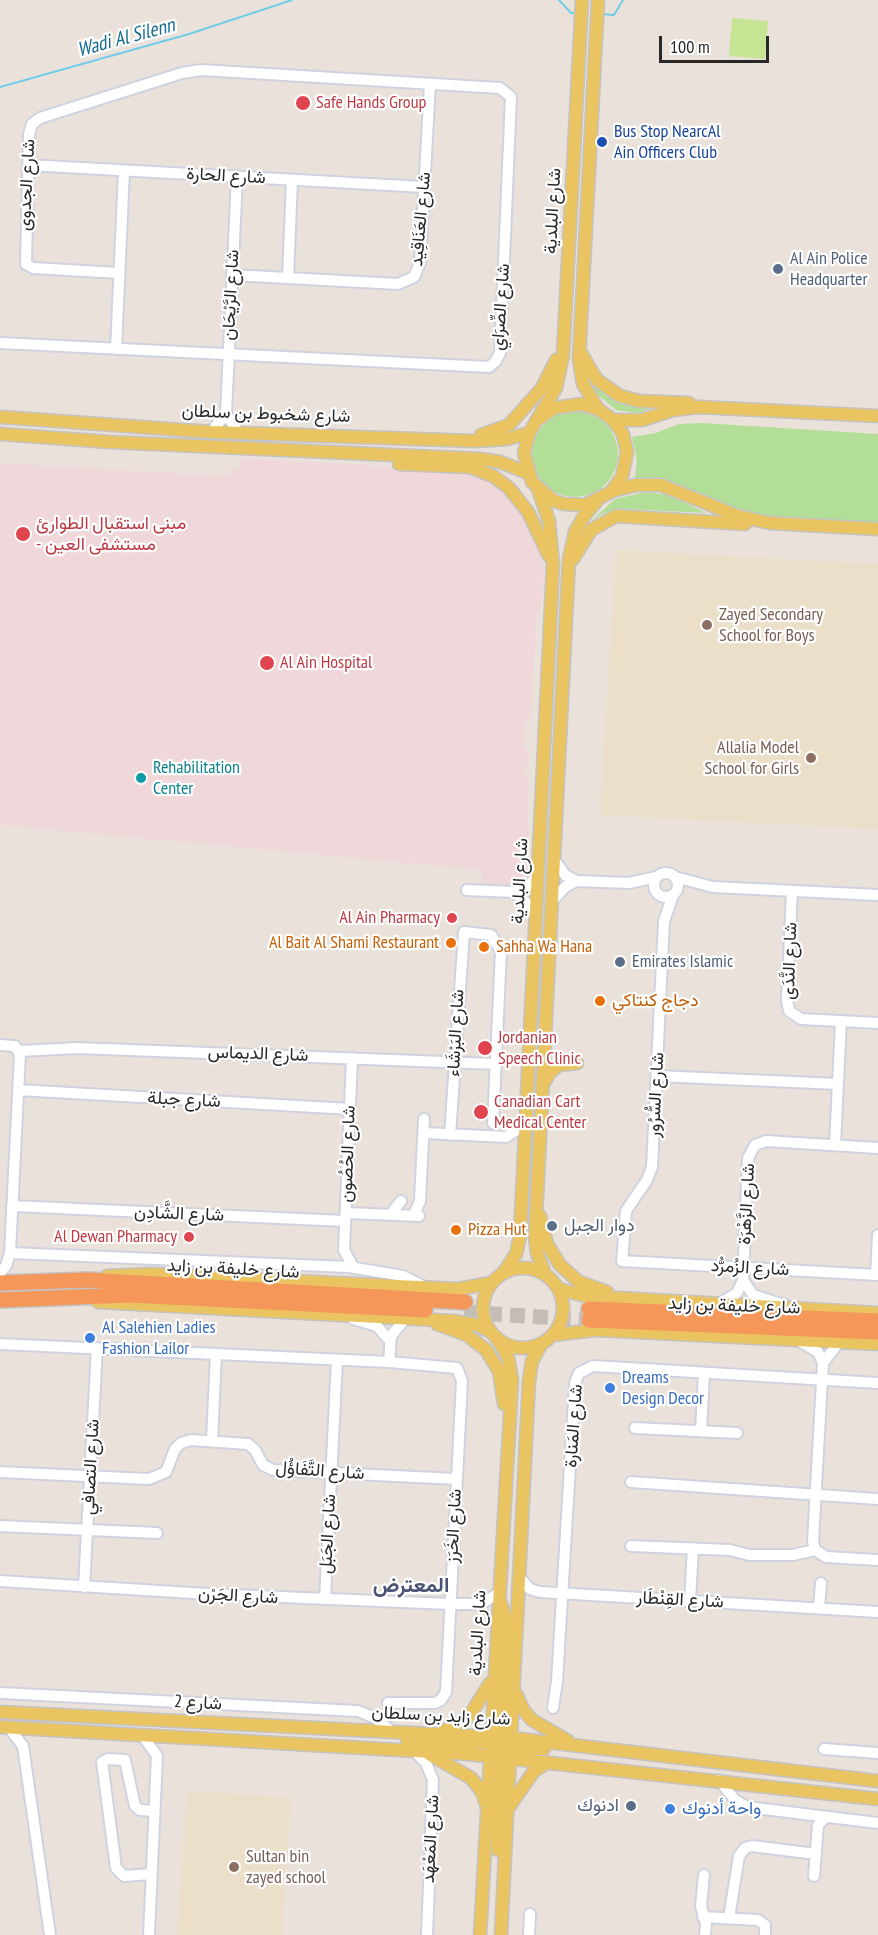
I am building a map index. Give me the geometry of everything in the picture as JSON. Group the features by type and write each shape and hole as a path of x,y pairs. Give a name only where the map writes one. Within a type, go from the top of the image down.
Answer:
{"highway":[{"name":"شارع خليفة بن زايد","path":"0,1283 88,1280 464,1307 216,1298 61,1297 0,1300"},
{"name":"شارع خليفة بن زايد","path":"878,1321 589,1314 878,1332"}],"main road":[{"name":"شارع البلدية","path":"540,418 559,377 564,342 582,0"},
{"name":"شارع البلدية","path":"598,0 580,350 583,384 598,409"},
{"path":"344,435 386,432 485,435 501,430 520,414 542,388 554,369 564,342"},
{"path":"580,350 597,380 620,396 639,401 684,402 714,407"},
{"path":"611,492 622,477 627,460 623,434 613,420 598,409 581,404 563,405 540,418 529,433 524,453 528,473 538,489 554,501 585,505 596,502 611,492 636,485 661,485 688,494 723,512 770,523"},
{"path":"613,420 642,420 682,408 714,407 878,416"},
{"name":"شارع شخبوط بن سلطان","path":"0,417 211,432 486,441 529,433"},
{"path":"3,434 28,430 95,432 99,428 96,424"},
{"name":"شارع شخبوط بن سلطان","path":"3,434 481,459 500,462 528,473"},
{"path":"138,442 133,437 139,434 226,438 273,434"},
{"path":"262,449 277,457 478,470 501,482 522,503 540,531 553,565"},
{"name":"شارع البلدية","path":"504,1272 516,1254 520,1236 553,565 549,521 538,489"},
{"name":"شارع البلدية","path":"545,1274 535,1244 569,572 575,532 584,516 596,502"},
{"path":"569,572 588,534 600,523 616,516 878,529"},
{"path":"543,1087 554,1068 577,1063"},
{"path":"537,1202 550,1252 565,1271 587,1286 625,1298"},
{"path":"61,1297 92,1302 461,1322 494,1335 514,1347 528,1347 542,1343 553,1335 563,1317 563,1303 559,1289 545,1274 524,1268 504,1272 491,1283 485,1295 483,1308 485,1320 494,1335"},
{"path":"88,1280 139,1274 464,1289 491,1283"},
{"path":"559,1289 585,1296 722,1302 878,1313"},
{"path":"428,1320 467,1335 486,1350 499,1371 509,1422"},
{"path":"553,1335 596,1330 878,1344"},
{"name":"شارع البلدية","path":"494,1335 505,1350 511,1372 494,1673 508,1808 501,1935"},
{"name":"شارع البلدية","path":"480,1935 487,1806 514,1689 529,1381 532,1361 542,1343"},
{"path":"498,1595 505,1613 506,1624 498,1850 504,1876"},
{"path":"441,1733 469,1717 484,1695 494,1673"},
{"path":"514,1689 524,1711 532,1720 574,1744"},
{"name":"شارع زايد بن سلطان","path":"0,1712 441,1733 501,1747 549,1762 878,1799"},
{"name":"شارع زايد بن سلطان","path":"5,1728 416,1750 574,1744 878,1781"},
{"path":"363,1747 393,1741 575,1752 606,1748"},
{"path":"416,1750 471,1778 482,1792 487,1806"},
{"path":"508,1808 534,1771 549,1762"}],"street":[{"name":"شارع الجدوى","path":"119,273 33,268 26,264 30,128 40,118 188,72 244,72"},
{"name":"شارع الصِّرَاي","path":"0,343 481,368 489,367 497,360 511,100 507,92 500,88 244,72"},
{"name":"شارع العَنَاقِيد","path":"232,276 398,284 412,280 419,267 430,84"},
{"name":"شارع الحارة","path":"28,165 424,187"},
{"path":"116,349 124,171"},
{"name":"شارع الرَّيْحَان","path":"226,414 237,177"},
{"path":"288,278 292,180"},
{"path":"211,432 226,414 238,432"},
{"path":"554,859 561,870 576,881"},
{"path":"552,902 565,887 576,881 620,883 666,873 713,888"},
{"path":"467,890 514,892 529,886 538,874"},
{"path":"656,877 653,885 656,893"},
{"path":"674,894 678,886 675,877"},
{"path":"620,883 665,897 713,888 878,895"},
{"name":"شارع النَّدَى","path":"792,891 787,1007 798,1019 878,1023"},
{"path":"514,892 536,910"},
{"name":"شارع السُّرُور","path":"656,893 664,921"},
{"name":"شارع السُّرُور","path":"622,1261 626,1211 647,1180 652,1167 664,921 674,894"},
{"name":"شارع البَرْشَاء","path":"450,1135 464,932 491,935 501,951 496,1064"},
{"path":"834,1145 841,1021"},
{"name":"شارع الديماس","path":"0,1046 15,1046 20,1051 77,1048 496,1064"},
{"path":"0,1273 6,1266 10,1253 20,1051"},
{"name":"شارع الحُصُون","path":"352,1058 344,1250 353,1267"},
{"path":"493,1123 496,1064"},
{"path":"657,1076 838,1084"},
{"name":"شارع جبلة","path":"18,1090 350,1109"},
{"path":"390,1215 401,1201 413,1215 420,1201 424,1119"},
{"path":"424,1133 506,1137 526,1124"},
{"path":"506,1137 524,1152"},
{"name":"شارع الزَّهْرَة","path":"743,1280 748,1158 752,1148 766,1141 878,1148"},
{"name":"شارع الشَّادِن","path":"12,1206 346,1217 413,1215"},
{"path":"877,1275 878,1235"},
{"path":"332,1266 344,1250"},
{"path":"10,1253 353,1267 403,1276 425,1287"},
{"name":"شارع الزُمرُّد","path":"622,1261 877,1275"},
{"path":"722,1302 737,1293 743,1280 753,1294 788,1306"},
{"path":"348,1316 377,1326 390,1341"},
{"path":"389,1362 390,1341 395,1328 405,1319"},
{"path":"797,1340 818,1352 823,1363 813,1541 815,1551"},
{"path":"823,1363 839,1342"},
{"name":"شارع الخَرَز","path":"0,1344 451,1366 461,1374 450,1604 443,1697 435,1703 388,1703"},
{"name":"شارع التصافي","path":"84,1587 97,1348"},
{"path":"212,1441 216,1354"},
{"name":"شارع الجَبَل","path":"325,1599 337,1360"},
{"name":"شارع المَنارة","path":"553,1708 557,1681 575,1383 579,1373 593,1366 878,1383"},
{"path":"701,1431 704,1373"},
{"path":"635,1428 737,1432"},
{"name":"شارع التَّفَاؤُل","path":"0,1472 154,1479 166,1472 173,1452 181,1443 191,1440 251,1446 261,1462 269,1469 456,1479"},
{"path":"631,1482 878,1499"},
{"path":"0,1526 157,1533"},
{"path":"631,1545 736,1550 749,1555 793,1555 815,1551 826,1557 878,1560"},
{"path":"690,1601 693,1548"},
{"path":"519,1577 526,1585 540,1592"},
{"name":"شارع الجَرْن","path":"0,1581 476,1605 486,1603 498,1595"},
{"path":"819,1608 821,1583"},
{"path":"518,1603 540,1592"},
{"name":"شارع القِنْطَار","path":"540,1592 878,1611"},
{"name":"شارع الجَرْن","path":"476,1605 490,1611 497,1618"},
{"name":"شارع 2","path":"0,1693 358,1711 375,1718 390,1730"},
{"path":"5,1728 23,1746 50,1935"},
{"path":"23,1746 33,1729"},
{"path":"142,1736 157,1756"},
{"path":"149,1935 157,1756 171,1737"},
{"path":"824,1749 878,1753"},
{"name":"شارع المَعْهَد","path":"416,1750 430,1768 434,1790 427,1935"},
{"path":"151,1874 124,1876 116,1868 101,1766 104,1760 125,1760 135,1806 140,1810 154,1811"},
{"path":"719,1780 735,1800 747,1807 819,1819 878,1823"},
{"path":"814,1876 819,1819"},
{"path":"729,1918 740,1853 745,1848 752,1846 816,1854"},
{"path":"704,1875 700,1906 705,1935"},
{"path":"529,1935 530,1914"},
{"path":"703,1917 758,1920 765,1925 765,1935"}],"shaded area":[{"name":"Al Ain Hospital","path":"241,458 463,471 493,483 507,496 525,519 539,545 544,571 541,610 537,610 531,715 528,722 525,722 524,744 529,753 529,763 522,770 528,779 528,867 524,880 517,885 482,883 481,870 0,825 0,463 223,476 229,474 230,469 240,469"},
{"name":"Zayed Secondary School for Boys","path":"616,550 878,564 878,829 600,815"},
{"name":"Sultan bin zayed school","path":"187,1791 291,1798 282,1935 177,1935"}],"green space":[{"path":"732,18 768,21 765,59 729,56"},
{"path":"591,383 607,396 627,404 657,406 639,413 616,410 597,394"},
{"path":"575,411 592,414 606,423 615,437 618,454 615,471 606,485 592,494 575,497 558,494 544,485 535,471 532,454 535,437 544,423 558,414"},
{"path":"702,423 878,434 878,527 774,521 694,496 634,486 637,460 632,437 656,433 679,424"},
{"path":"646,492 669,495 706,513 625,509 604,513 591,521 615,499"}],"waterway":[{"name":"Wadi Al Silenn","path":"0,87 189,34 292,0"},
{"name":"Wadi Al Silenn","path":"559,0 571,13 578,13"},
{"name":"Wadi Al Silenn","path":"601,14 614,15 623,0"}],"tunnel":[{"path":"464,1312 589,1320"}],"place":[{"name":"Safe Hands Group","path":"303,103"},
{"name":"Bus Stop NearcAl Ain Officers Club","path":"602,142"},
{"name":"Al Ain Police Headquarter","path":"778,269"},
{"name":"مبنى استقبال الطوارئ - مستشفى العين","path":"23,534"},
{"name":"Zayed Secondary School for Boys","path":"707,625"},
{"name":"Al Ain Hospital","path":"267,663"},
{"name":"Allalia Model School for Girls","path":"811,758"},
{"name":"Rehabilitation Center","path":"141,778"},
{"name":"Al Ain Pharmacy","path":"452,918"},
{"name":"Al Bait Al Shami Restaurant","path":"451,943"},
{"name":"Sahha Wa Hana","path":"484,947"},
{"name":"Emirates Islamic","path":"620,962"},
{"name":"دجاج كنتاكي","path":"600,1001"},
{"name":"Jordanian Speech Clinic","path":"485,1048"},
{"name":"Canadian Cart Medical Center","path":"481,1112"},
{"name":"دوار الجبل","path":"552,1226"},
{"name":"Pizza Hut","path":"456,1230"},
{"name":"Al Dewan Pharmacy","path":"189,1237"},
{"name":"Al Salehien Ladies Fashion Lailor","path":"90,1338"},
{"name":"Dreams Design Decor","path":"610,1388"},
{"name":"ادنوك","path":"631,1806"},
{"name":"واحة أدنوك","path":"670,1809"},
{"name":"Sultan bin zayed school","path":"234,1867"}],"district":[{"name":"المعترض","path":"411,1586"}]}
